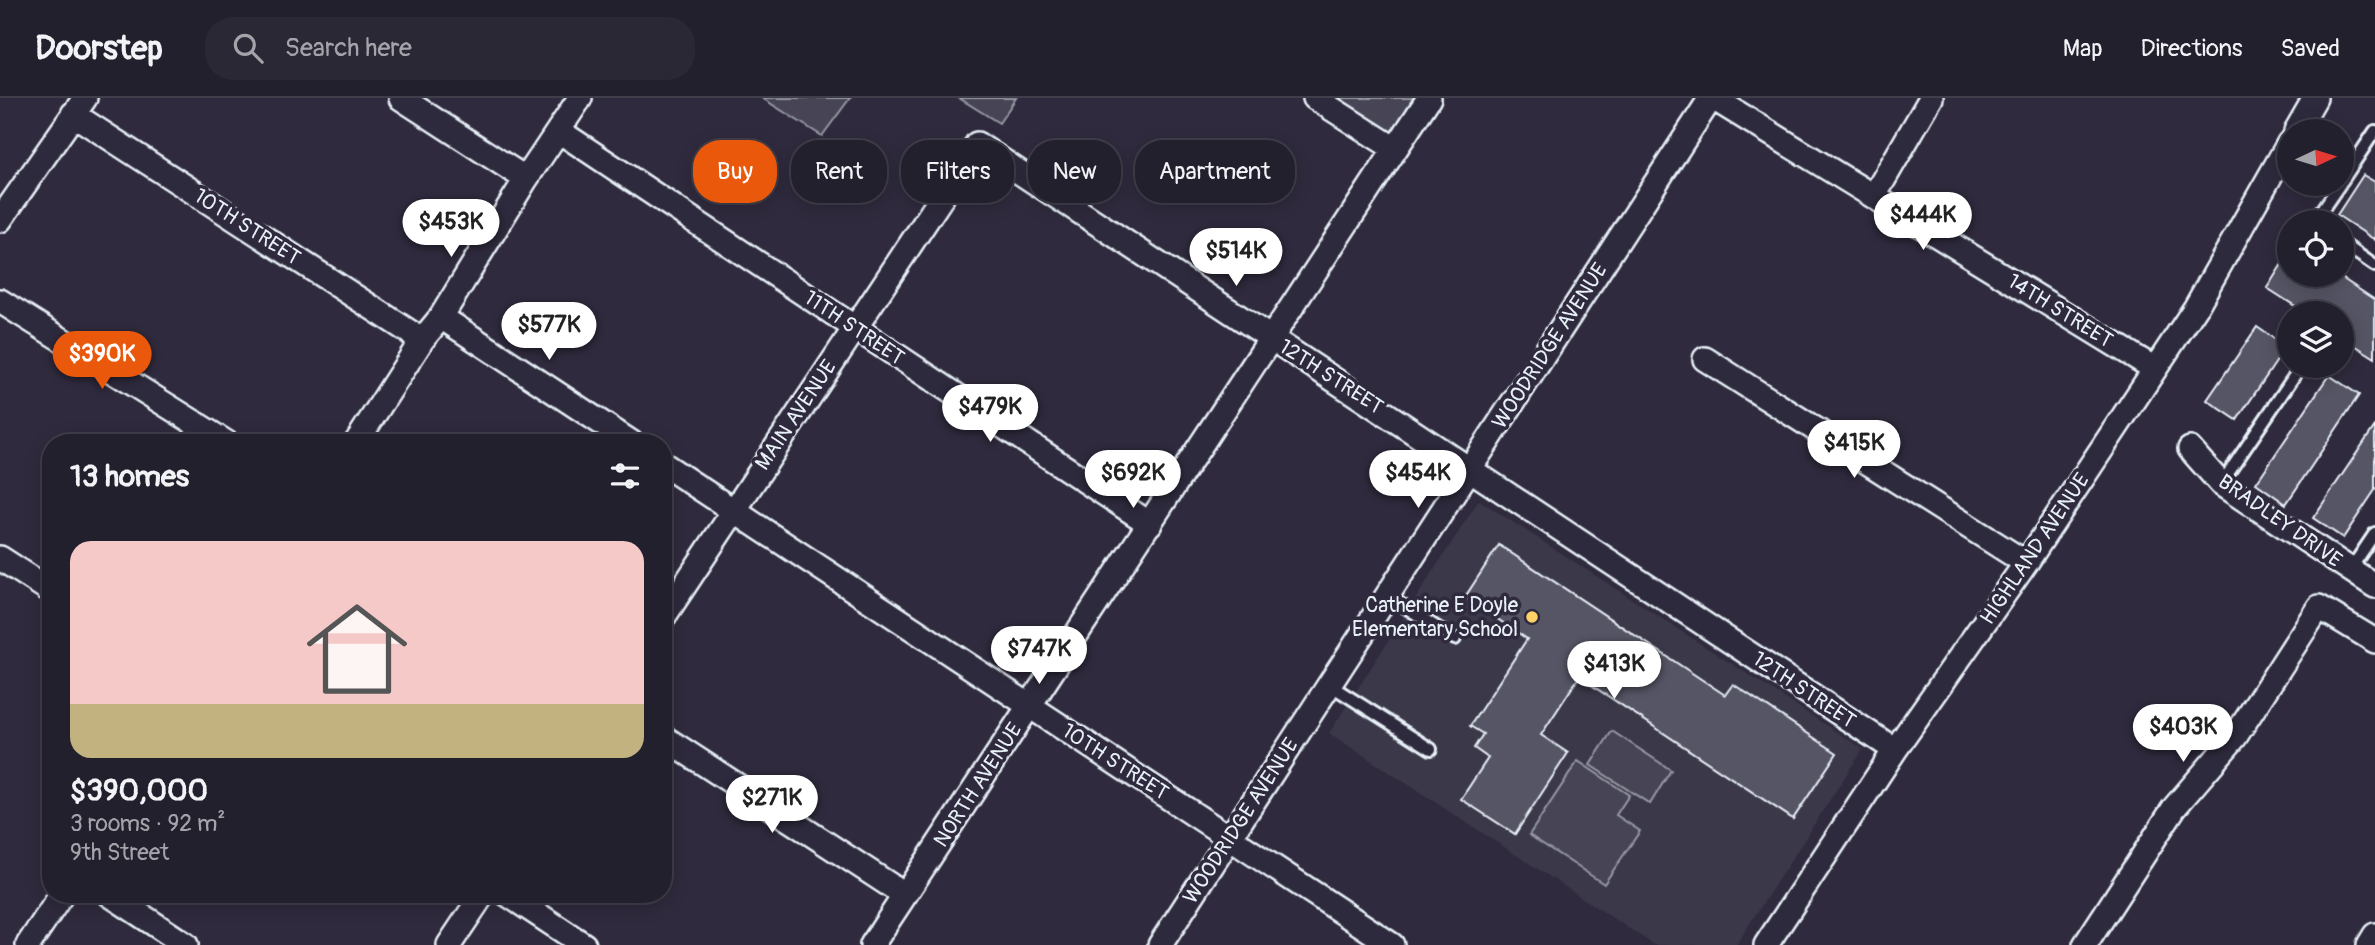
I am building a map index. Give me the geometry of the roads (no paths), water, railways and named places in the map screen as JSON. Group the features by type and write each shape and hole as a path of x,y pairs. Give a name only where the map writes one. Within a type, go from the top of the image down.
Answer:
{"street":[{"path":"401,98 526,179"},
{"path":"362,434 422,340 441,317 526,179 580,98"},
{"path":"1315,98 1395,149"},
{"name":"NORTH AVENUE","path":"872,945 1429,98"},
{"name":"14TH STREET","path":"1712,98 2155,369"},
{"name":"WOODRIDGE AVENUE","path":"1160,945 1712,98"},
{"path":"1874,197 1931,98"},
{"path":"2303,119 2315,98"},
{"path":"0,220 79,106"},
{"name":"10TH STREET","path":"79,106 422,340"},
{"name":"11TH STREET","path":"559,131 1150,524"},
{"name":"HIGHLAND AVENUE","path":"1766,945 1895,750 2026,563 2196,307 2277,164"},
{"name":"12TH STREET","path":"1014,169 1895,750"},
{"name":"MAIN AVENUE","path":"672,604 937,203"},
{"path":"0,301 213,434"},
{"path":"441,317 618,434"},
{"path":"1705,359 2026,563"},
{"name":"BRADLEY DRIVE","path":"2190,450 2221,484 2375,586"},
{"name":"10TH STREET","path":"672,470 1392,945"},
{"path":"0,558 42,585"},
{"path":"2085,945 2174,808 2235,737 2319,607 2375,641"},
{"path":"672,743 905,895"},
{"path":"28,945 56,903"},
{"path":"123,903 186,945"},
{"path":"449,945 477,903"},
{"path":"521,903 584,945"},
{"path":"2369,945 2375,935"}],"lane":[{"path":"2354,162 2375,131"},
{"path":"2354,251 2375,266"},
{"path":"2221,484 2293,378"},
{"path":"2350,570 2375,533"},
{"path":"1388,596 1455,639"},
{"path":"1330,685 1431,749"}],"place":[{"name":"Catherine E Doyle Elementary School","path":"1532,617"}]}
